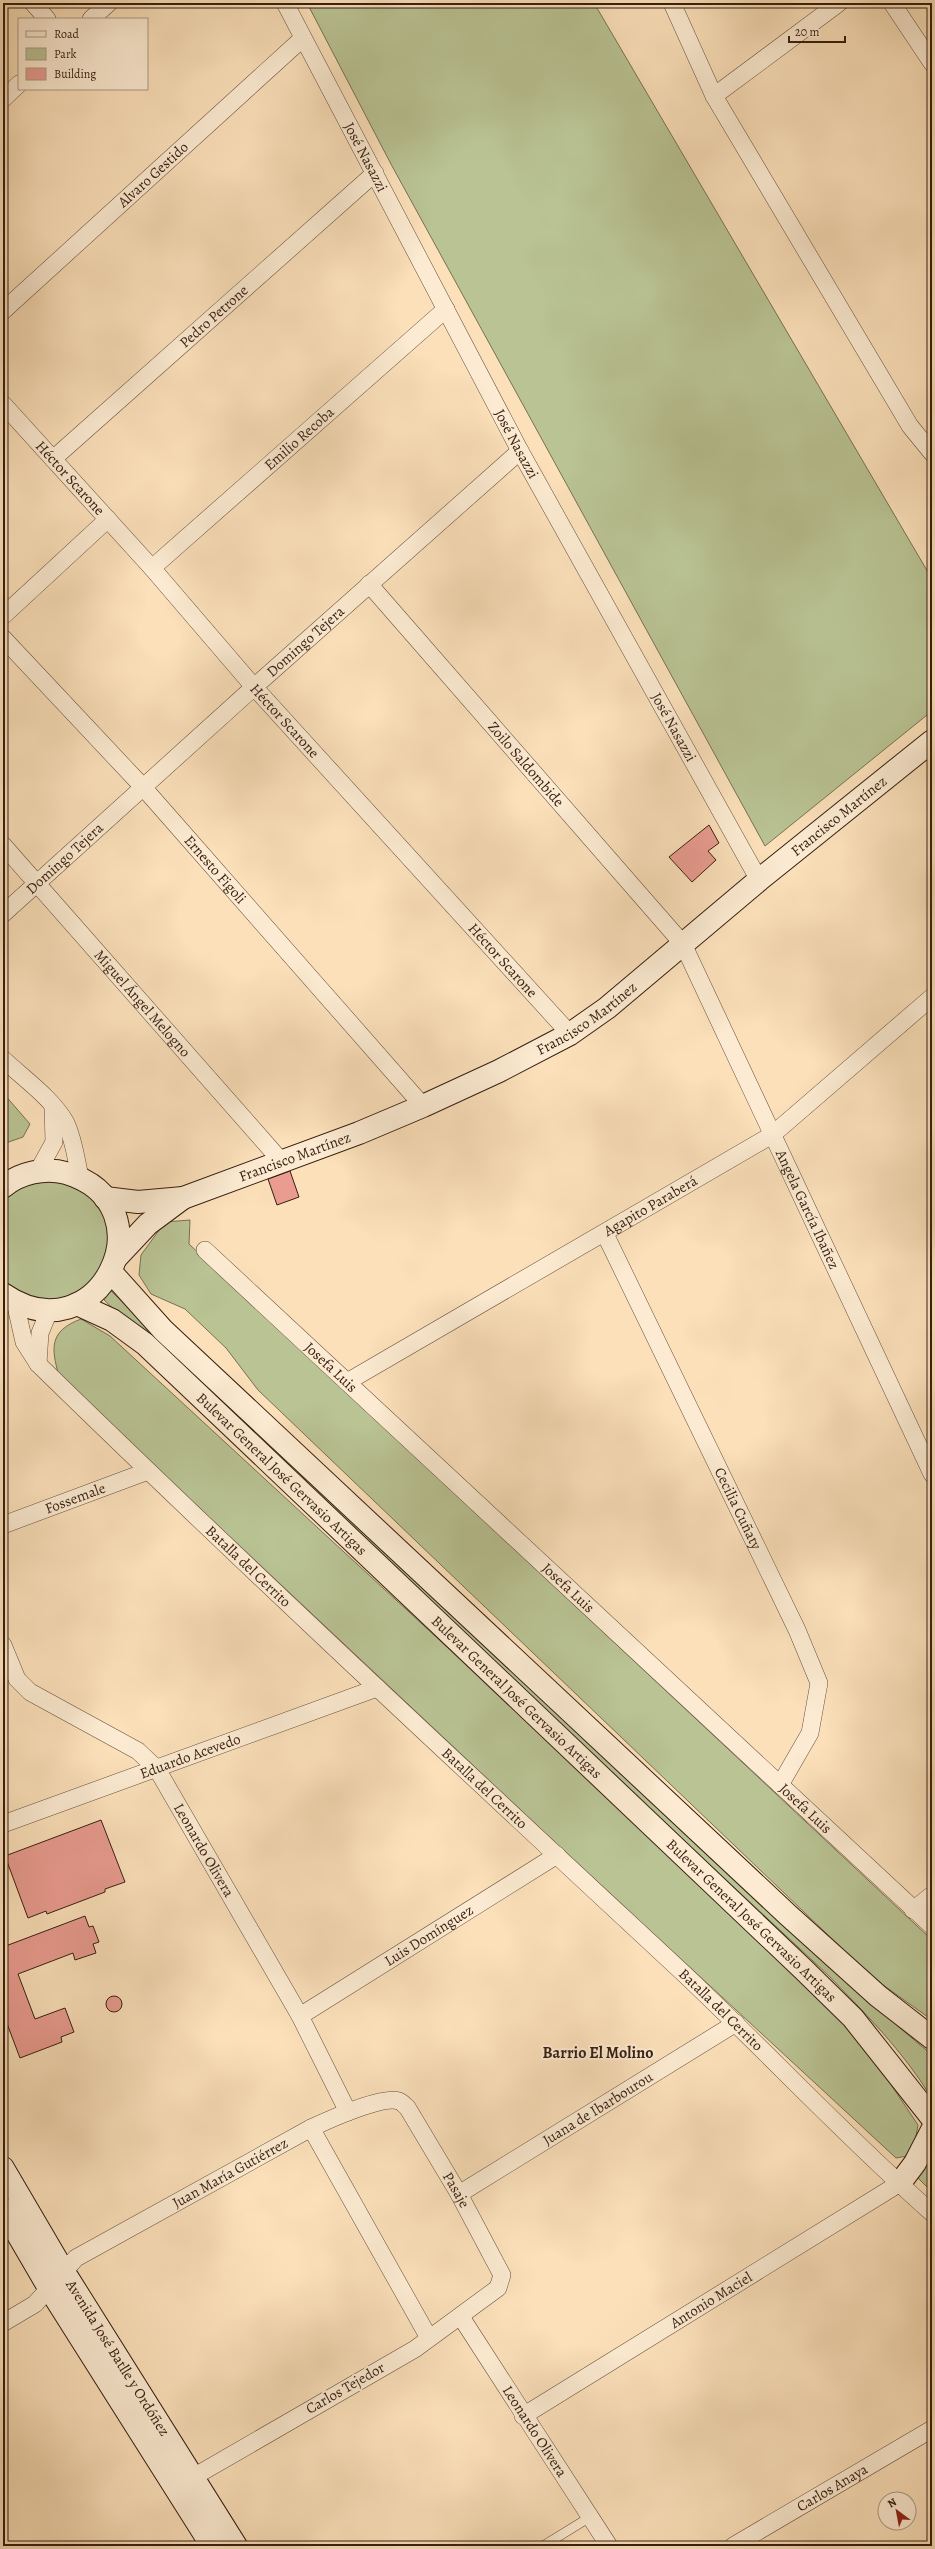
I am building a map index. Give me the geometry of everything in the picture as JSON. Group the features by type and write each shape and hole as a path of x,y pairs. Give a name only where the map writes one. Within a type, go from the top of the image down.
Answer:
{"main road":[{"name":"Francisco Martínez","path":"105,1198 138,1202 183,1198 282,1162 423,1106 499,1071 570,1034 608,1008 759,880 932,741"},
{"path":"8,1178 38,1171 59,1171 80,1177 94,1186 105,1198 118,1226 114,1265"},
{"name":"Francisco Martínez","path":"49,1311 77,1304 97,1291 114,1265 148,1224 183,1198"},
{"name":"Bulevar General José Gervasio Artigas","path":"114,1265 163,1330 743,1873 878,1996 932,2038"},
{"path":"9,1298 32,1308 49,1311"},
{"name":"Bulevar General José Gervasio Artigas","path":"77,1304 112,1320 145,1344 803,1969 853,2018 932,2118"},
{"path":"900,2184 915,2163 932,2130"},
{"name":"Avenida José Batlle y Ordóñez","path":"3,2168 183,2482 212,2546"},
{"name":"Avenida José Batlle y Ordóñez","path":"3,2209 49,2288 183,2482 236,2546"}],"street":[{"path":"33,3 47,18"},
{"path":"92,18 109,3"},
{"name":"José Nasazzi","path":"285,3 520,452 759,880"},
{"path":"672,3 714,96 910,426 932,453"},
{"path":"714,96 839,3"},
{"path":"892,3 932,63"},
{"name":"Alvaro Gestido","path":"3,311 303,38"},
{"path":"3,99 18,85"},
{"name":"Pedro Petrone","path":"54,459 375,173"},
{"name":"Emilio Recoba","path":"152,568 446,309"},
{"name":"Héctor Scarone","path":"5,411 54,459 152,568 254,686 570,1034"},
{"name":"Domingo Tejera","path":"3,914 142,786 520,452"},
{"path":"3,616 108,519"},
{"name":"Zoilo Saldombide","path":"369,584 684,944"},
{"name":"Ernesto Figoli","path":"3,638 142,786 423,1106"},
{"name":"Miguel Ángel Melogno","path":"3,845 282,1162"},
{"name":"Angela García Ibañez","path":"684,944 772,1136 932,1474"},
{"name":"Agapito Paraberá","path":"347,1382 772,1136 932,997"},
{"path":"3,1059 53,1106 65,1123 72,1140 80,1177"},
{"path":"38,1171 54,1142 53,1106"},
{"name":"Cecilia Cuñaty","path":"605,1234 797,1630 819,1683 810,1733 780,1785"},
{"name":"Josefa Luis","path":"205,1250 913,1910 932,1926"},
{"name":"Batalla del Cerrito","path":"9,1298 24,1342 38,1364 148,1471 377,1688 736,2023 900,2184 932,2213"},
{"path":"38,1364 40,1333 49,1311"},
{"name":"Fossemale","path":"3,1525 148,1471"},
{"name":"Leonardo Olivera","path":"3,1645 17,1679 30,1692 138,1751 157,1769 300,2016 348,2112"},
{"name":"Eduardo Acevedo","path":"3,1824 377,1688"},
{"name":"Luis Domínguez","path":"300,2016 557,1856"},
{"path":"913,1910 932,1895"},
{"name":"Juana de Ibarbourou","path":"459,2194 736,2023"},
{"name":"Juan María Gutiérrez","path":"3,2323 35,2304 76,2258 311,2128 348,2112 385,2101 399,2101 407,2107"},
{"name":"Pasaje","path":"407,2107 459,2194 502,2275"},
{"path":"311,2128 429,2338"},
{"name":"Antonio Maciel","path":"523,2416 900,2184"},
{"name":"Carlos Tejedor","path":"183,2482 415,2349 461,2317 498,2288 502,2275"},
{"name":"Leonardo Olivera","path":"461,2317 523,2416 609,2546"},
{"name":"Carlos Anaya","path":"733,2546 931,2432"}],"lane":[{"path":"543,2546 590,2517"}],"green space":[{"path":"307,3 594,3 932,579 932,711 765,846 392,166"},
{"path":"3,1093 30,1124 23,1137 3,1144"},
{"path":"54,1179 92,1197 95,1200 107,1223 109,1246 102,1267 88,1284 69,1296 47,1300 24,1295 3,1279 3,1201 24,1184"},
{"path":"190,1220 189,1244 932,1940 932,2020 872,1977 258,1390 226,1348 185,1309 151,1294 139,1275 141,1255 165,1222"},
{"path":"111,1291 610,1763 893,2022 932,2055 931,2097 896,2048 827,1974 104,1300"},
{"path":"81,1319 110,1336 487,1684 839,2015 872,2056 918,2125 915,2142 907,2156 896,2158 561,1848 59,1376 54,1349 55,1342 63,1329"},
{"path":"932,2152 932,2192 917,2177"}],"building":[{"path":"709,825 719,843 708,851 716,860 692,882 669,857"},
{"path":"290,1171 299,1197 277,1205 268,1179"},
{"path":"101,1820 125,1882 105,1889 105,1892 47,1914 46,1911 28,1918 5,1856"},
{"path":"85,1916 89,1927 93,1926 99,1942 93,1944 96,1953 75,1960 73,1953 18,1974 35,2019 65,2008 74,2032 61,2037 62,2042 20,2058 3,2013 3,1947"},
{"path":"111,1996 117,1996 122,2001 120,2010 117,2012 111,2012 106,2007 106,2001"}],"district":[{"name":"Barrio El Molino","path":"598,2053"}]}
